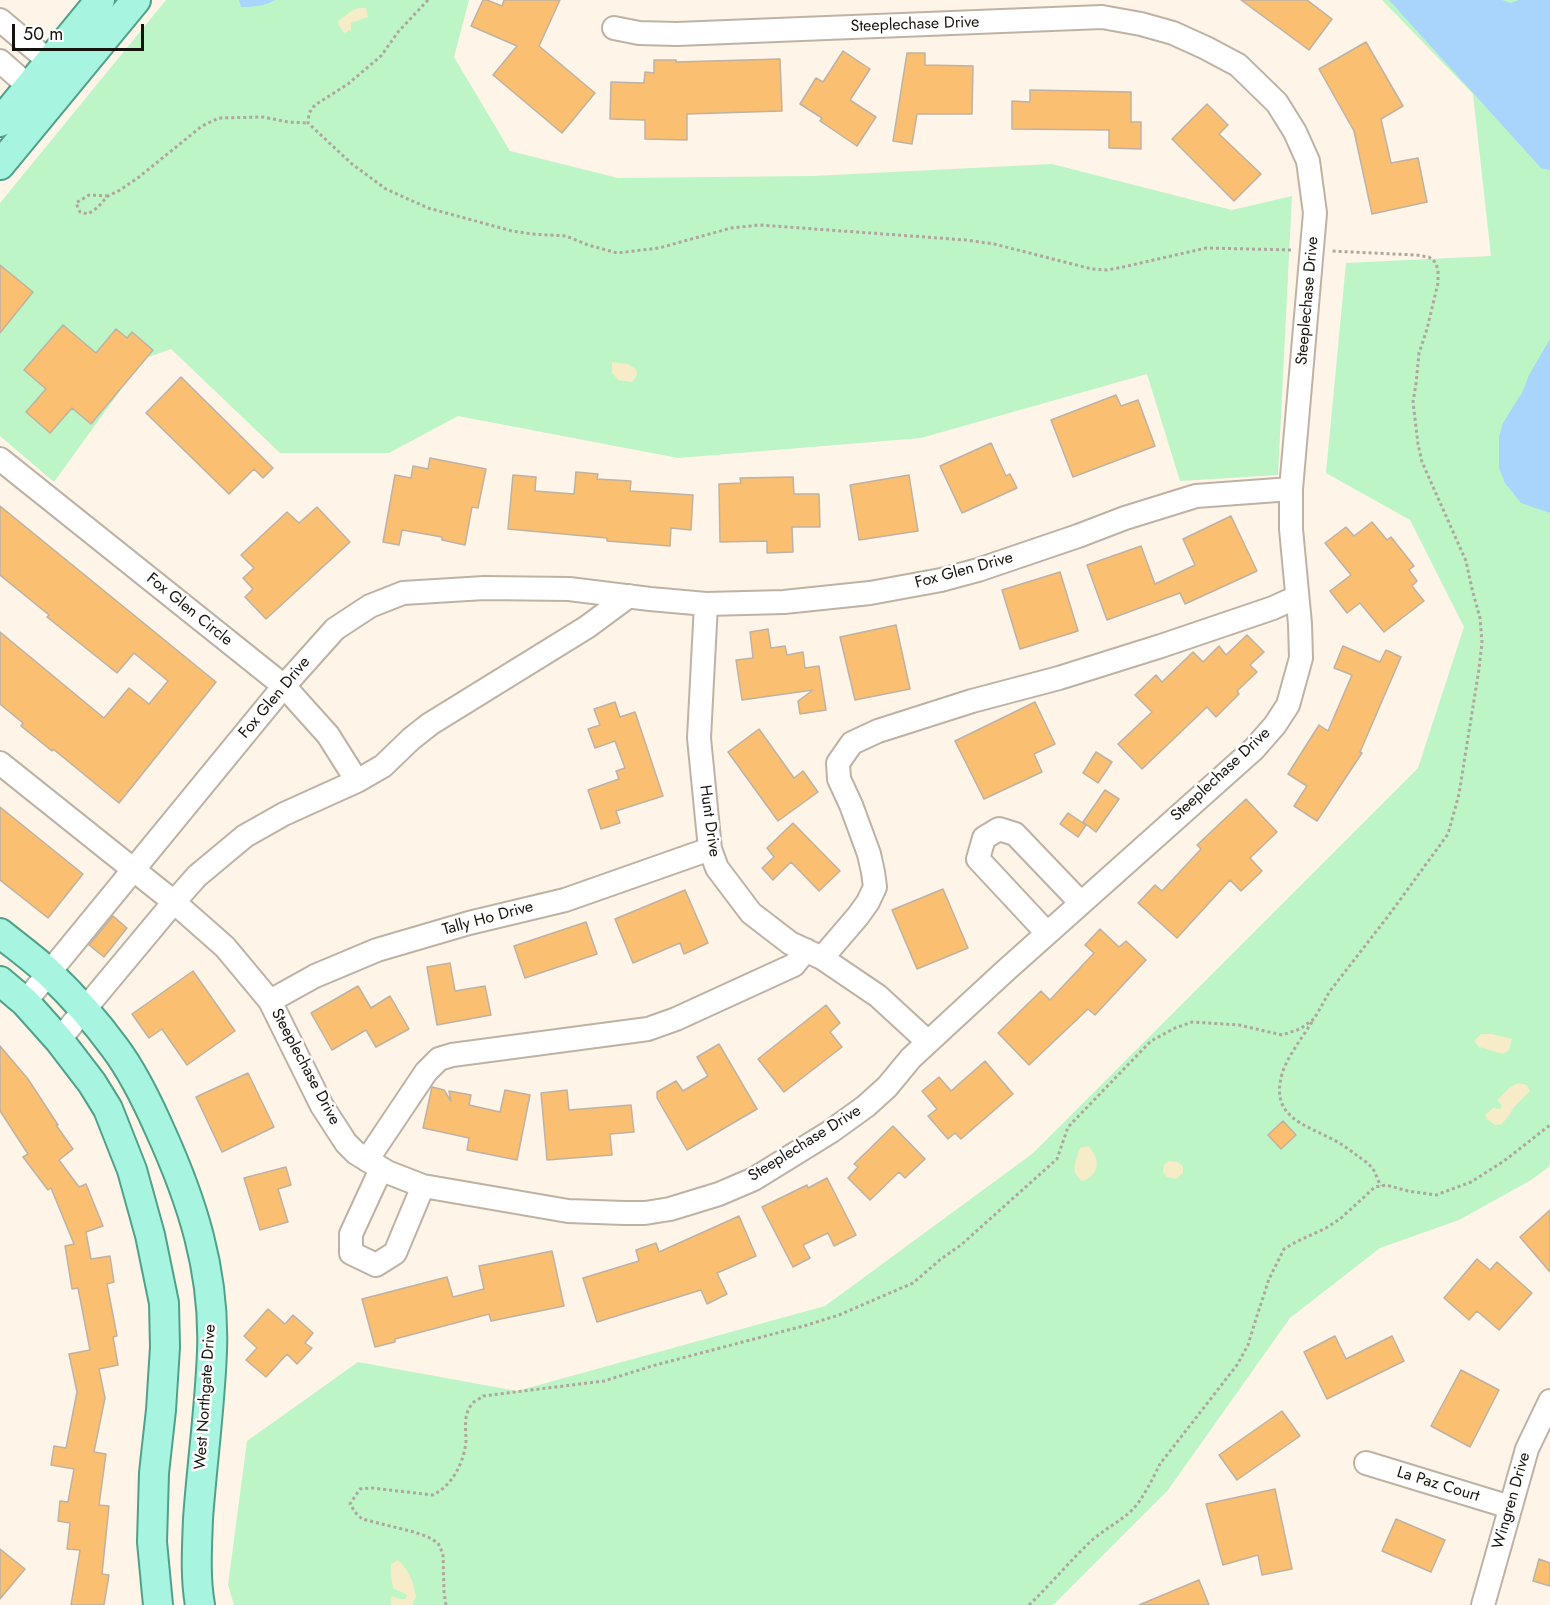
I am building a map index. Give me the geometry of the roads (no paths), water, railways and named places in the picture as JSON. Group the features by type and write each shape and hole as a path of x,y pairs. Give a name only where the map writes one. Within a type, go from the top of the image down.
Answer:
{"main road":[{"path":"60,70 100,0"},
{"path":"0,165 39,95 60,70 136,0"},
{"path":"0,122 39,95"},
{"name":"West Northgate Drive","path":"0,933 49,973 116,1049 139,1087 177,1166 197,1224 211,1296 212,1350 196,1550 200,1605"},
{"path":"0,981 25,1002 59,1040 92,1083 108,1109 132,1170 150,1235 164,1303 165,1347 154,1473 152,1542 158,1605"}],"street":[{"name":"Steeplechase Drive","path":"132,869 225,947 270,1001 322,1106 346,1143 356,1153 374,1164 423,1186 568,1211 645,1213 670,1209 719,1194 754,1179 830,1132 866,1106 887,1087 928,1042 1254,749 1275,725 1288,705 1300,658 1300,624 1291,529 1291,489 1315,213 1308,161 1277,103 1238,65 1206,48 1173,33 1102,17 677,34 639,33 614,28"},
{"path":"0,20 60,70"},
{"path":"0,61 39,95"},
{"name":"Fox Glen Circle","path":"0,459 284,686 328,735 357,781"},
{"name":"Fox Glen Drive","path":"25,1002 284,686 335,629 370,606 403,593 504,588 568,589 706,604 784,602 870,593 941,580 978,570 1125,518 1196,496 1291,489"},
{"path":"59,1040 197,876 245,836 284,814 357,781 383,766 430,724 587,627 629,596"},
{"path":"423,1186 395,1253 376,1265 351,1253 351,1234 374,1164 426,1071 439,1059 452,1055 648,1029 794,965 814,954 858,916 875,887 869,854 839,779 838,763 852,742 878,730 1161,646 1273,608 1297,597"},
{"name":"Hunt Drive","path":"706,604 699,738 710,849 717,868 751,913 790,943 814,954 878,996 928,1042"},
{"path":"0,763 132,869"},
{"path":"1047,933 978,859 984,838 999,829 1015,834 1081,903"},
{"name":"Tally Ho Drive","path":"270,1001 315,976 377,950 469,923 565,900 710,849"},
{"name":"Wingren Drive","path":"1483,1605 1527,1449 1550,1401"},
{"name":"La Paz Court","path":"1366,1462 1510,1507"}],"water":[{"path":"239,0 275,0 259,6 241,7"},
{"path":"1389,0 1502,0 1510,3 1519,0 1550,0 1550,170 1541,168"},
{"path":"1550,339 1550,513 1521,503 1505,483 1499,468 1499,437 1503,423 1523,391 1529,375"}]}
